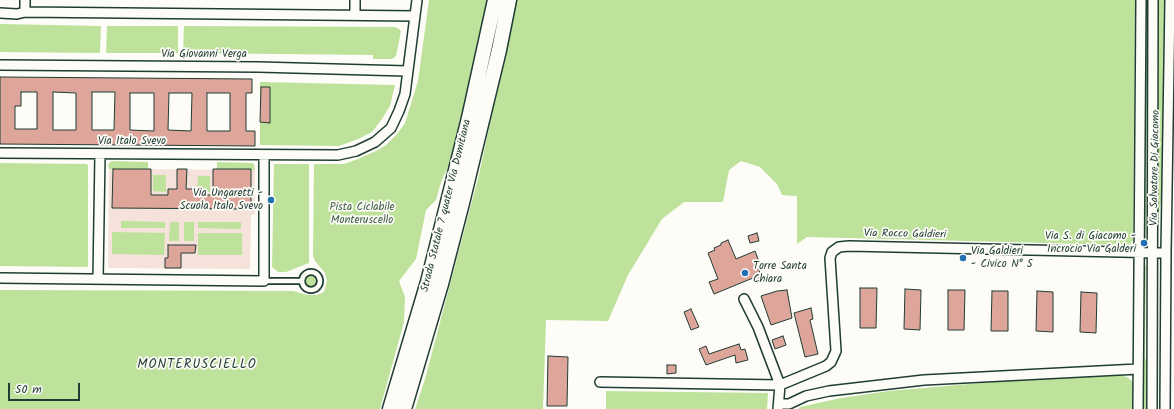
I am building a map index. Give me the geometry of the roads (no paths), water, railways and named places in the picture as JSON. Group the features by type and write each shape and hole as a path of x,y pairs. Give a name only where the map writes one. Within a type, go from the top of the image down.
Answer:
{"highway":[{"name":"Strada Statale 7 quater Via Domitiana","path":"390,409 428,282 469,118 495,0"},
{"name":"Strada Statale 7 quater Via Domitiana","path":"404,409 441,284 462,203 497,58 509,0"}],"street":[{"path":"25,0 25,12"},
{"path":"355,0 355,15"},
{"name":"Via Italo Svevo","path":"0,153 338,156 356,151 375,142 391,128 399,111 405,94 417,0"},
{"name":"Via Salvatore Di Giacomo","path":"1138,409 1141,0"},
{"name":"Via Salvatore Di Giacomo","path":"1152,0 1152,409"},
{"name":"Via Salvatore Di Giacomo","path":"1165,409 1170,0"},
{"path":"0,14 17,14 25,12 415,16"},
{"name":"Via Giovanni Verga","path":"0,65 289,68 407,71"},
{"path":"98,279 100,154"},
{"path":"0,278 264,281 264,155"},
{"name":"Via Rocco Galdieri","path":"780,385 820,370 831,362 834,356 837,345 830,258 832,252 840,247 857,246 1166,253"},
{"path":"744,299 758,327 780,385 779,407 806,396 829,391 924,380 1138,369"},
{"path":"600,382 780,385"}],"lane":[{"path":"312,271 317,273 320,279 320,285 312,290 306,289 302,284 302,281 303,275 312,271"},
{"path":"264,281 302,281"}],"place":[{"name":"Via Ungaretti - Scuola Italo Svevo","path":"271,200"},
{"name":"Via S. di Giacomo - Incrocio Via Galderi","path":"1144,243"},
{"name":"Via Galdieri - Civico N° 5","path":"963,258"},
{"name":"Torre Santa Chiara","path":"745,273"}],"district":[{"name":"MONTERUSCIELLO","path":"197,366"}],"park label":[{"name":"Pista Ciclabile Monteruscello","path":"362,214"}]}
